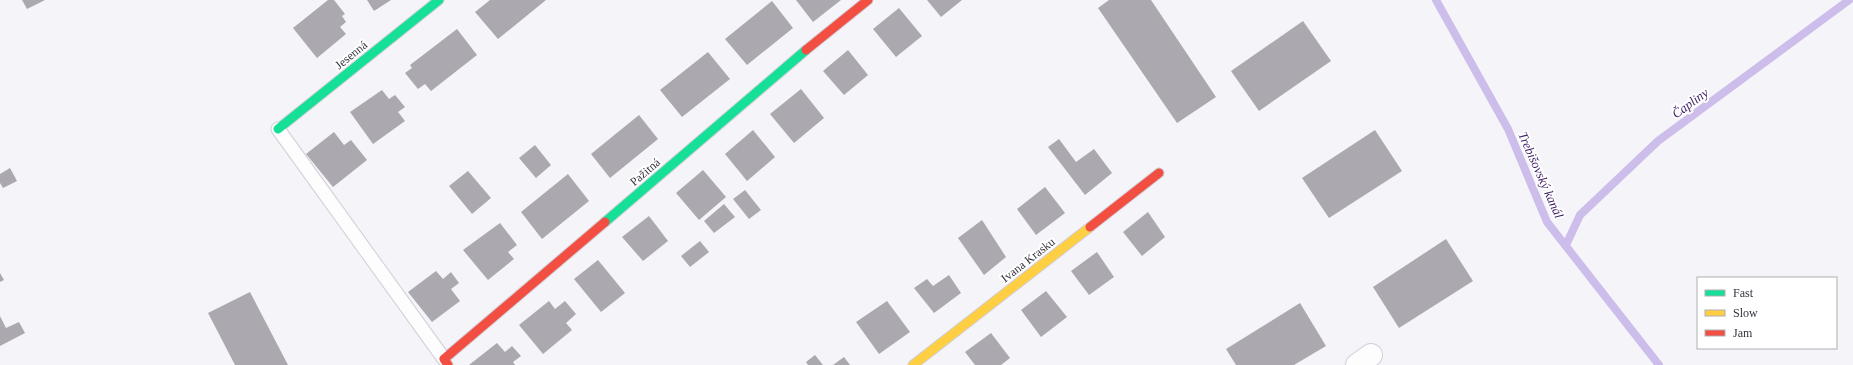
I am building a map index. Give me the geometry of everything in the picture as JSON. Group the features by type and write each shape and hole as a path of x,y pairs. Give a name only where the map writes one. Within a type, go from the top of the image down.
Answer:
{"street":[{"name":"Jesenná","path":"278,129 439,0"},
{"name":"Pažitná","path":"446,362 814,43 868,0"},
{"name":"Ivana Krasku","path":"913,365 1159,174"}],"lane":[{"path":"278,129 446,362"}],"building":[{"path":"22,0 45,0 27,9"},
{"path":"328,0 334,0 345,14 342,16 346,22 340,27 346,34 317,58 293,28"},
{"path":"367,0 391,0 374,11"},
{"path":"490,0 546,0 498,39 475,12"},
{"path":"796,0 841,0 813,22"},
{"path":"927,0 962,0 941,17"},
{"path":"1109,0 1151,0 1216,97 1177,123 1098,8"},
{"path":"772,1 793,28 747,65 725,39"},
{"path":"899,8 922,36 896,57 873,29"},
{"path":"1303,21 1331,61 1259,111 1231,71"},
{"path":"457,29 477,55 431,91 425,84 418,89 405,73 412,68 410,65"},
{"path":"848,50 868,75 844,95 823,71"},
{"path":"708,52 730,79 682,117 660,90"},
{"path":"801,89 824,118 794,143 770,114"},
{"path":"382,90 389,99 395,95 405,107 398,112 405,121 373,144 350,112"},
{"path":"639,115 658,139 610,178 591,154"},
{"path":"753,130 775,157 747,181 725,154"},
{"path":"1375,130 1402,171 1329,218 1302,178"},
{"path":"334,132 344,145 351,140 367,160 333,187 306,154"},
{"path":"1059,139 1076,162 1094,149 1112,173 1085,195 1048,147"},
{"path":"535,145 551,165 536,178 519,158"},
{"path":"10,168 17,181 3,188 0,183 0,174"},
{"path":"703,170 726,197 699,220 676,193"},
{"path":"468,171 491,198 472,214 449,186"},
{"path":"568,174 589,201 542,239 521,212"},
{"path":"1045,187 1065,213 1036,235 1017,209"},
{"path":"745,190 761,210 749,219 733,199"},
{"path":"724,204 735,217 714,233 704,221"},
{"path":"1148,212 1165,237 1142,256 1123,232"},
{"path":"649,216 668,241 643,261 622,237"},
{"path":"982,220 1006,257 984,275 958,238"},
{"path":"500,223 517,245 508,252 514,259 488,280 463,250"},
{"path":"1446,239 1473,281 1399,328 1373,287"},
{"path":"700,241 709,252 690,267 681,256"},
{"path":"1097,252 1114,277 1089,295 1071,271"},
{"path":"598,260 625,293 601,312 574,279"},
{"path":"436,271 443,279 451,272 459,283 451,289 460,301 432,322 408,292"},
{"path":"0,273 4,280 0,282"},
{"path":"949,275 961,293 934,313 914,288 927,279 933,286"},
{"path":"1046,291 1067,317 1041,337 1021,310"},
{"path":"250,292 288,365 235,365 208,313"},
{"path":"549,301 555,309 565,301 576,314 566,323 572,330 543,354 519,325"},
{"path":"887,301 910,332 879,354 856,322"},
{"path":"1300,303 1326,346 1294,365 1236,365 1226,349"},
{"path":"0,316 6,328 19,322 25,333 0,346"},
{"path":"991,333 1010,358 1001,365 975,365 965,352"},
{"path":"497,343 505,352 512,346 521,356 513,362 515,365 469,365"},
{"path":"815,355 823,365 808,365 806,362"},
{"path":"844,357 850,365 833,365"}],"waterway":[{"name":"Trebišovský kanál","path":"1436,0 1508,129 1547,222 1659,365"},
{"name":"Čapliny","path":"1566,245 1580,215 1658,141 1849,0"}],"traffic: fast":[{"path":"278,129 439,0"},
{"path":"605,222 806,50"}],"traffic: slow":[{"path":"913,365 1090,227"}],"traffic: jam":[{"path":"806,50 868,0"},
{"path":"1090,227 1159,173"},
{"path":"448,365 444,359 605,222"}]}
